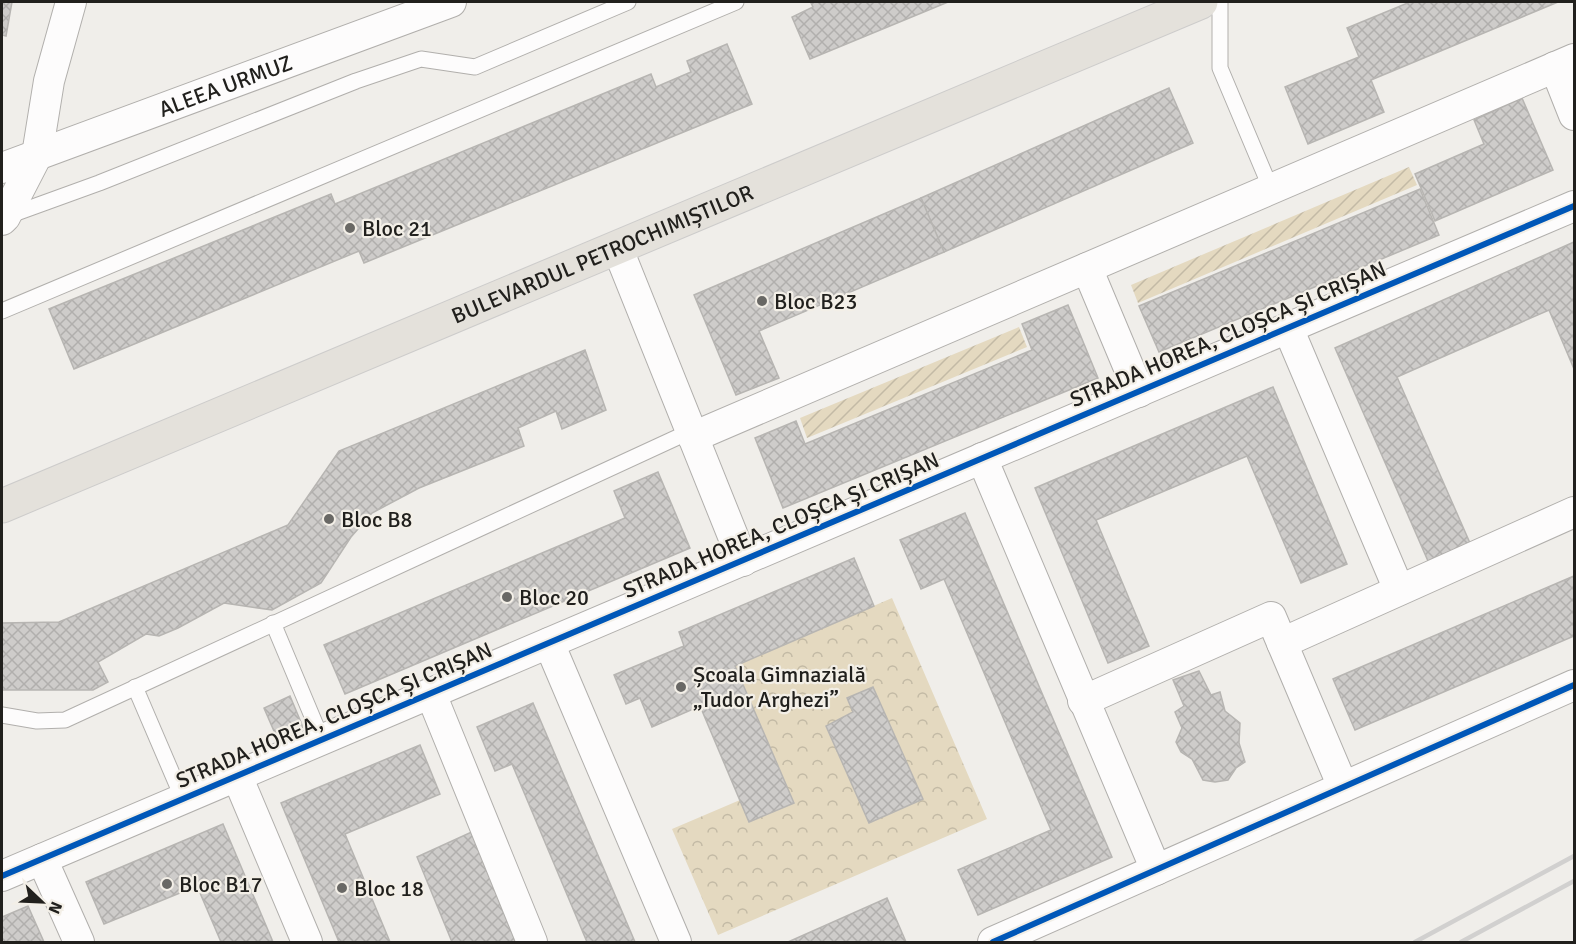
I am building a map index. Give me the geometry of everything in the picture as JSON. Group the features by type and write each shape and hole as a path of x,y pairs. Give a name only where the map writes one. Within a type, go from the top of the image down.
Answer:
{"main road":[{"name":"BULEVARDUL PETROCHIMIȘTILOR","path":"2,506 1201,2"}],"street":[{"path":"3,219 37,155 49,81 71,2"},
{"name":"ALEEA URMUZ","path":"2,168 451,2"},
{"path":"692,434 1565,63 1575,115"},
{"name":"STRADA HOREA, CLOȘCA ȘI CRIȘAN","path":"2,876 1575,206"},
{"name":"STRADA HOREA, CLOȘCA ȘI CRIȘAN","path":"617,247 743,561"},
{"path":"1087,268 1139,392"},
{"name":"STRADA HOREA, CLOȘCA ȘI CRIȘAN","path":"1288,328 1399,590"},
{"path":"982,459 1156,870"},
{"path":"1282,643 1575,512"},
{"path":"1083,701 1271,617 1343,787"},
{"path":"549,643 676,942"},
{"path":"993,942 1575,685"},
{"path":"431,694 532,942"},
{"path":"237,776 307,942"},
{"path":"42,859 79,942"}],"lane":[{"path":"3,219 367,77 421,59 475,67 628,2"},
{"path":"2,311 736,2"},
{"path":"1220,2 1220,68 1271,189"},
{"path":"2,715 37,721 65,720 273,623 692,434"},
{"path":"273,623 322,740"},
{"path":"135,687 183,799"}],"green space":[{"path":"1409,167 1417,185 1138,303 1131,285"},
{"path":"1019,327 1027,347 807,438 800,418"},
{"path":"892,598 987,819 718,935 672,829 740,800 793,803 735,666"}],"building":[{"path":"2,2 12,2 6,36 2,35"},
{"path":"948,2 810,59 792,17 813,7 811,3"},
{"path":"1410,2 1558,2 1371,80 1384,112 1308,144 1285,87 1359,57 1347,28"},
{"name":"Bloc 21","path":"727,44 752,104 364,263 359,251 74,369 49,309 331,194 335,204 651,74 656,87 691,72 687,61"},
{"path":"1169,88 1193,143 944,252 921,198"},
{"path":"1522,98 1553,170 1435,221 1415,174 1484,144 1474,120"},
{"path":"1420,189 1439,235 1159,352 1139,306"},
{"name":"Bloc B23","path":"921,198 944,252 759,331 779,378 736,395 694,295"},
{"path":"1574,242 1574,369 1549,310 1397,377 1470,543 1428,561 1335,348"},
{"path":"1068,305 1098,378 783,508 755,438 796,421 805,444 1032,350 1022,324"},
{"name":"Bloc B8","path":"585,350 606,410 562,429 556,411 518,428 524,446 419,488 372,513 351,537 321,583 272,610 224,603 159,636 146,634 98,662 108,682 93,690 2,690 2,623 59,622 288,525 339,451"},
{"path":"1273,387 1347,564 1301,583 1247,456 1096,520 1149,646 1108,663 1035,488"},
{"name":"Bloc 20","path":"658,472 690,548 345,694 324,645 625,518 614,491"},
{"path":"965,513 1112,857 978,915 958,870 1051,830 944,579 921,589 900,540"},
{"name":"Școala Gimnazială „Tudor Arghezi”","path":"854,558 874,606 735,666 794,803 749,822 700,706 652,727 640,698 626,704 614,675 684,646 679,632"},
{"path":"1574,576 1574,636 1355,730 1333,679"},
{"path":"1199,671 1211,695 1220,692 1225,711 1240,723 1239,743 1245,762 1236,768 1228,780 1215,782 1203,780 1192,759 1181,752 1176,742 1182,728 1175,712 1184,706 1173,680"},
{"path":"873,687 923,799 869,823 826,726 853,712 847,698"},
{"path":"290,696 303,727 277,738 264,708"},
{"path":"533,703 635,942 587,942 512,764 495,771 477,727"},
{"name":"Bloc 18","path":"420,745 440,794 345,834 390,942 339,942 281,803"},
{"name":"Bloc B17","path":"223,824 273,942 221,942 197,886 104,924 86,882"},
{"path":"476,830 522,942 452,942 417,857"},
{"path":"887,898 906,942 788,942"},
{"path":"28,906 44,942 2,942 2,917"}],"railway":[{"path":"1415,942 1574,856"},
{"path":"1461,942 1574,881"}],"cycle path":[{"path":"2,876 1574,206"},
{"path":"993,942 1574,685"}],"place":[{"name":"Bloc 21","path":"350,228"},
{"name":"Bloc B23","path":"762,301"},
{"name":"Bloc B8","path":"329,519"},
{"name":"Bloc 20","path":"507,597"},
{"name":"Școala Gimnazială „Tudor Arghezi”","path":"681,687"},
{"name":"Bloc B17","path":"167,884"},
{"name":"Bloc 18","path":"342,888"}]}
